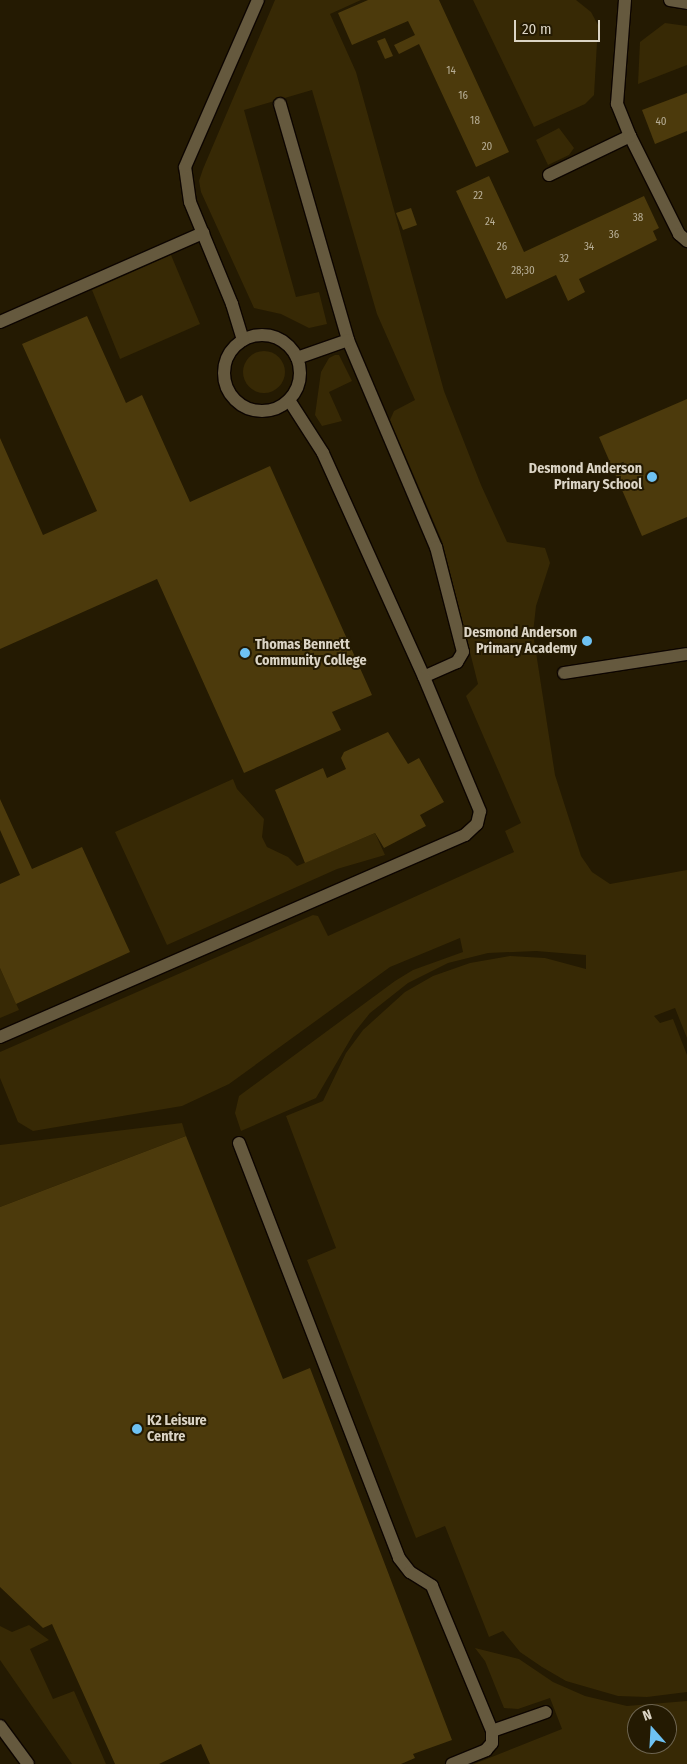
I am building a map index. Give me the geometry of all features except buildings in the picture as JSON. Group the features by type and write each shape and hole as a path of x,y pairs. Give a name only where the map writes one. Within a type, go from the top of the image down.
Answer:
{"street":[{"path":"243,340 232,304 190,202 185,167 258,0"},
{"path":"625,0 617,104 630,136 679,234 687,241"},
{"path":"670,0 687,3"},
{"path":"280,104 348,340 436,547 463,652 457,662 424,677"},
{"path":"549,175 630,136"},
{"path":"0,322 203,233"},
{"path":"260,336 278,338 297,358 300,379 289,400 267,411 254,410 232,396 224,372 233,348 243,340 260,336"},
{"path":"297,358 348,340"},
{"path":"0,1037 465,835 477,824 480,811 424,677 323,453 289,400"},
{"path":"564,673 687,654"},
{"path":"239,1143 399,1558 410,1572 432,1586 492,1731 492,1743 486,1750 452,1764"},
{"path":"492,1731 546,1712"},
{"path":"0,1726 28,1764"}],"shaded area":[{"path":"275,0 361,0 330,14 356,72 444,391 481,485 507,542 545,548 550,563 536,606 533,633 555,775 581,856 592,872 610,884 687,870 687,1038 675,1008 654,1016 660,1023 673,1019 687,1055 687,1692 647,1697 618,1696 566,1681 520,1652 503,1631 489,1637 445,1526 416,1538 307,1260 336,1248 286,1116 323,1101 346,1053 363,1030 405,992 433,976 470,963 510,956 545,958 586,969 586,955 536,951 488,953 448,963 408,983 370,1013 354,1033 316,1098 241,1131 235,1113 239,1096 395,981 413,970 463,952 460,938 390,967 229,1084 182,1106 33,1131 18,1122 0,1078 0,1052 313,915 318,916 328,936 514,852 505,831 521,823 466,696 478,684 442,541 390,420 394,411 415,400 377,314 312,90 244,110 296,297 319,292 327,324 309,328 281,314 254,308 201,192 199,181 203,169"},
{"path":"473,0 576,0 591,12 598,25 594,95 585,104 534,127"},
{"path":"665,23 687,26 687,65 638,84 640,42"},
{"path":"559,128 574,148 569,155 548,165 536,140"},
{"path":"171,255 200,324 120,359 92,290"},
{"path":"268,351 276,354 282,360 285,372 282,384 276,390 260,393 252,390 246,384 243,368 246,360 252,354"},
{"path":"339,355 352,381 329,392 342,421 322,426 315,415 321,372 329,358"},
{"path":"233,779 237,789 264,819 262,837 267,847 288,857 297,866 375,833 385,855 337,869 167,945 115,832"},
{"path":"0,968 19,1010 0,1018"},
{"path":"182,1123 186,1136 0,1207 0,1145"},
{"path":"29,1625 49,1640 30,1649 53,1699 74,1691 106,1764 72,1764 0,1660 0,1626 12,1632"},
{"path":"475,1648 519,1659 553,1682 585,1696 627,1706 627,1754 677,1754 677,1704 651,1704 687,1701 687,1764 474,1764 562,1729 550,1698 518,1709 504,1708 485,1661"}],"place":[{"name":"Desmond Anderson Primary School","path":"652,477"},
{"name":"Desmond Anderson Primary Academy","path":"587,641"},
{"name":"Thomas Bennett Community College","path":"245,653"},
{"name":"K2 Leisure Centre","path":"137,1429"}]}
